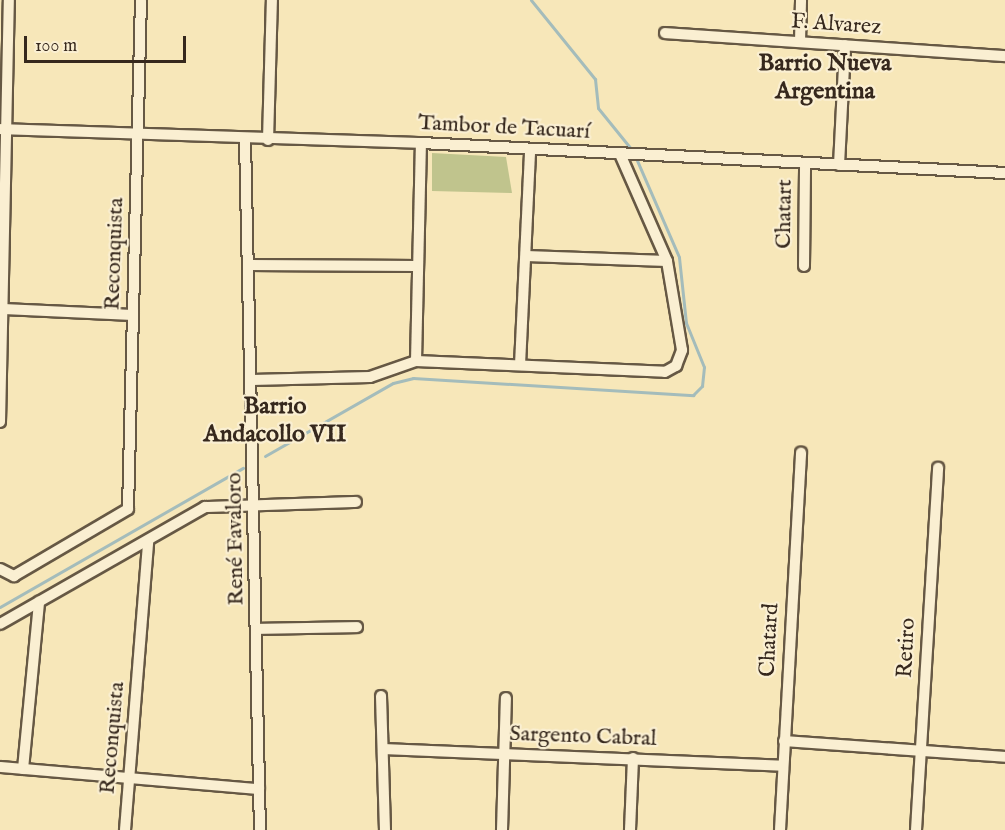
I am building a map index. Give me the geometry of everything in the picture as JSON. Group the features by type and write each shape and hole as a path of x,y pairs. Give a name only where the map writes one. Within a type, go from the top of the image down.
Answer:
{"street":[{"path":"0,422 3,129 9,0"},
{"name":"Reconquista","path":"0,569 14,576 128,509 141,0"},
{"path":"268,140 272,0"},
{"path":"800,42 801,0"},
{"name":"F. Alvarez","path":"665,33 1005,56"},
{"path":"839,165 845,45"},
{"name":"Tambor de Tacuarí","path":"3,129 268,140 421,143 1005,173"},
{"name":"René Favaloro","path":"245,139 256,505 260,830"},
{"path":"416,361 421,143"},
{"path":"520,365 530,150"},
{"path":"252,380 370,377 416,361 665,372 676,366 682,350 667,261 624,154"},
{"name":"Chatart","path":"804,266 805,163"},
{"path":"526,256 667,261"},
{"path":"249,265 417,266"},
{"path":"2,309 133,315"},
{"name":"Chatard","path":"780,830 801,453"},
{"name":"Retiro","path":"916,830 938,468"},
{"path":"0,624 205,507 356,502"},
{"name":"Reconquista","path":"125,830 148,541"},
{"path":"23,769 39,602"},
{"path":"257,628 357,627"},
{"path":"381,696 385,830"},
{"path":"502,830 506,698"},
{"path":"784,741 1005,757"},
{"name":"Sargento Cabral","path":"382,749 783,766"},
{"path":"630,830 633,758"},
{"path":"0,767 259,789"}],"green space":[{"path":"432,153 506,157 512,193 432,191"}],"waterway":[{"path":"531,0 595,79 598,108 632,150"},
{"path":"265,456 393,383 413,378 693,395 702,386 704,367 686,323 679,257 635,156"},
{"path":"0,607 243,468"}],"district":[{"name":"Barrio Nueva Argentina","path":"825,78"},
{"name":"Barrio Andacollo VII","path":"275,421"}]}
